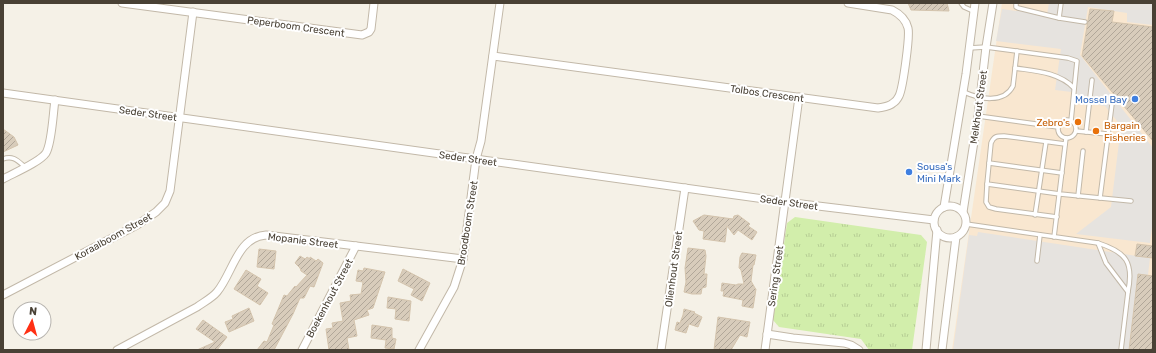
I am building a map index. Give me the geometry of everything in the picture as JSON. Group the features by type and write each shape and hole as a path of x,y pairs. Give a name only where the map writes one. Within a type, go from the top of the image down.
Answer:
{"street":[{"name":"Peperboom Crescent","path":"122,3 362,35 369,32 371,29 374,3"},
{"path":"476,159 480,141 500,3"},
{"name":"Tolbos Crescent","path":"493,56 878,108 886,107 893,103 899,95 904,80 909,31 907,23 898,13 892,10 848,3"},
{"name":"Melkhout Street","path":"944,207 975,3"},
{"name":"Melkhout Street","path":"963,212 978,116 993,3"},
{"path":"180,118 193,12"},
{"name":"Seder Street","path":"3,93 785,202 934,220"},
{"name":"Sering Street","path":"765,350 799,97"},
{"path":"3,179 43,156 48,149 55,100"},
{"name":"Koraalboom Street","path":"3,295 137,225 156,212 165,203 170,191 180,118"},
{"name":"Broodboom Street","path":"419,350 454,287 463,259 476,159"},
{"name":"Olienhout Street","path":"661,350 685,188"},
{"path":"926,350 936,230 934,220 939,210 944,207 955,207 963,212 966,219 966,224 961,234 951,238 945,237 936,230"},
{"name":"Mopanie Street","path":"116,350 197,307 209,299 217,291 245,244 257,236 266,235 463,259"},
{"path":"942,350 956,237"},
{"name":"Boekenhout Street","path":"302,350 356,246"},
{"path":"767,334 844,343 859,350"}],"lane":[{"path":"961,3 964,7 974,12"},
{"path":"1016,3 1016,7 1018,8 1059,18 1085,22"},
{"path":"1059,18 1061,4"},
{"path":"969,48 986,47 1068,58 1077,61 1071,121"},
{"path":"962,91 980,98 994,98 1007,94 1013,86 1016,51"},
{"path":"1015,68 1059,77 1071,84 1074,88"},
{"path":"1086,132 1092,80"},
{"path":"1100,198 1112,104"},
{"path":"978,116 1058,127"},
{"path":"1063,121 1071,121 1075,125 1076,131 1071,137 1066,138 1059,133 1058,127 1063,121"},
{"path":"1076,131 1108,134"},
{"path":"1057,217 1035,215 989,207 986,202 986,184 991,143 996,136 1065,144"},
{"path":"1054,237 1066,138"},
{"path":"1035,215 1046,142"},
{"path":"1078,196 1083,151"},
{"path":"3,159 7,157 14,158 25,167"},
{"path":"989,163 1062,173"},
{"path":"986,184 1060,194 1132,201"},
{"path":"966,224 1098,243 1110,247 1125,257 1129,266 1130,274 1121,350"},
{"path":"1037,261 1040,235"},
{"path":"1098,243 1106,263 1128,292"}],"shaded area":[{"path":"1002,3 1153,3 1153,350 952,350"},
{"path":"1049,3 1153,3 1153,25 1127,22 1127,13 1088,7 1080,55 1153,148 1153,220 1150,243 1076,234 1111,207 1121,126 1105,106 1071,101 1072,92 1055,90 1061,49 996,41 1002,9 1047,15"},
{"path":"978,232 1150,258 1148,275 1138,274 1129,350 953,350 969,235 977,236"}],"green space":[{"path":"795,217 921,235 927,242 912,350 869,350 861,339 779,327 773,320 787,223"}],"building":[{"path":"908,3 947,3 949,11 911,10"},
{"name":"Mossel Bay","path":"1090,9 1114,11 1112,22 1153,27 1153,141 1082,56"},
{"path":"3,129 14,137 18,145 3,152"},
{"path":"704,215 733,219 734,216 738,215 750,224 748,226 757,232 752,240 738,230 734,235 727,226 725,242 703,239 704,231 699,230 693,221"},
{"path":"1137,244 1153,246 1153,258 1135,256"},
{"path":"688,248 705,250 706,256 704,274 707,274 706,287 702,288 701,294 684,292"},
{"path":"259,249 276,251 274,269 257,267"},
{"path":"742,253 756,255 751,281 756,289 753,308 742,306 743,300 723,296 724,291 721,291 722,283 736,285 744,284 741,270 739,268"},
{"path":"300,256 305,259 307,257 310,259 310,257 316,261 318,259 323,263 314,287 310,286 304,298 300,298 274,350 257,350 264,341 267,342 274,325 272,324 284,295 287,296 307,275 301,271 295,263"},
{"path":"364,268 385,272 373,308 367,310 369,315 354,320 357,336 347,338 349,350 329,350 326,329 333,328 332,323 343,321 340,303 351,301 350,295 361,294 363,282 356,281 358,270 363,271"},
{"path":"403,269 430,283 422,301 411,295 414,289 398,281"},
{"path":"246,270 261,279 257,286 268,293 260,305 234,289"},
{"path":"1138,274 1153,276 1153,350 1129,350"},
{"path":"388,297 411,301 409,321 395,319 396,309 387,308"},
{"path":"249,308 254,321 229,332 225,322 233,319 232,316"},
{"path":"684,309 695,312 694,313 702,317 698,327 689,324 686,333 675,330 677,322 680,323"},
{"path":"718,317 750,322 747,337 740,335 731,350 714,350"},
{"path":"203,320 227,337 217,350 197,350 215,342 196,329"},
{"path":"372,325 392,328 392,338 396,339 394,349 385,348 386,340 371,338"}],"place":[{"name":"Mossel Bay","path":"1135,99"},
{"name":"Zebro's","path":"1078,122"},
{"name":"Bargain Fisheries","path":"1096,131"},
{"name":"Sousa's Mini Mark","path":"909,172"}]}
